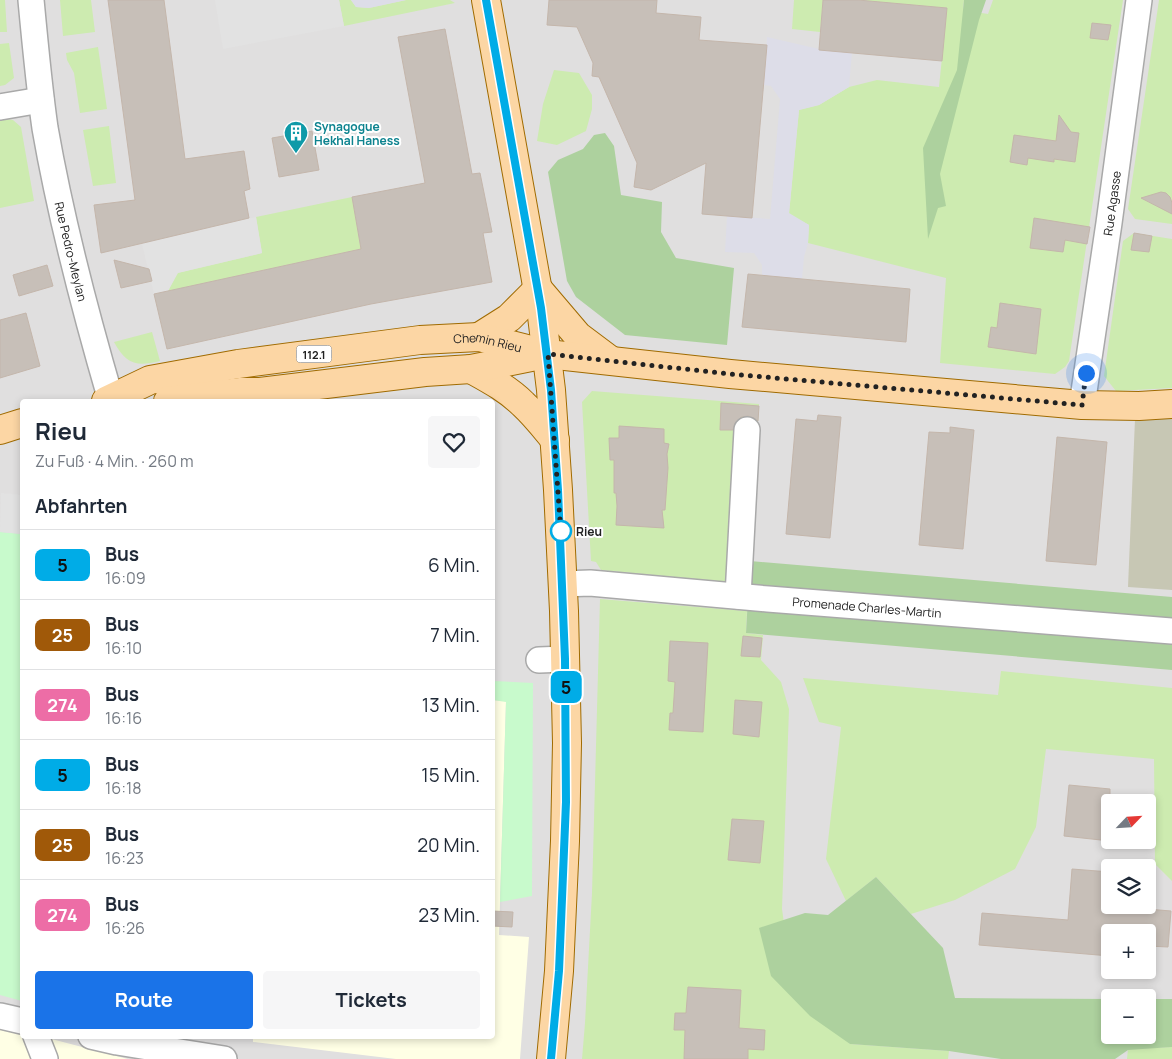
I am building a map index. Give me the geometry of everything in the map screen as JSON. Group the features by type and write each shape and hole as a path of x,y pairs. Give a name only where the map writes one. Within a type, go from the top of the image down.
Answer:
{"main road":[{"path":"486,0 538,289 548,354 555,440 563,584 552,660 567,743 559,971 551,1059"},
{"path":"478,337 515,313 538,289"},
{"path":"538,289 578,336 611,361"},
{"name":"Chemin Rieu","path":"118,399 150,380 238,364 420,340 478,337 548,354"},
{"path":"548,354 730,374 1082,405 1133,406 1172,404"},
{"name":"Chemin Rieu","path":"184,399 241,392 261,397 342,382 425,372 471,369 548,354"},
{"path":"471,369 512,394 555,440"},
{"path":"0,430 20,425"}],"street":[{"name":"Rue Pedro-Meylan","path":"31,0 41,100 66,233 114,399"},
{"name":"Rue Agasse","path":"1082,405 1110,223 1140,0"},
{"path":"0,107 41,100"},
{"path":"325,353 337,363 342,382"},
{"path":"261,397 258,377 262,369 276,359"},
{"path":"738,596 747,430"},
{"name":"Promenade Charles-Martin","path":"563,584 590,583 1172,631"},
{"path":"0,1016 20,1021"},
{"path":"37,1039 45,1059"},
{"path":"104,1039 224,1059"}],"shaded area":[{"path":"0,0 1172,0 1172,1059 0,1059"},
{"path":"215,0 339,0 344,26 223,49"},
{"path":"351,0 406,0 369,8 356,7"},
{"path":"767,37 819,49 852,52 849,87 819,105 799,110 789,213 809,225 802,279 762,275 762,265 754,253 725,252 727,216 770,219 780,99 771,86 764,85"},
{"path":"256,217 262,253 178,273 168,291 154,294 142,244"},
{"path":"1172,417 1172,590 1128,587 1135,419"},
{"path":"1,493 20,495 20,534 0,532"},
{"path":"495,700 506,701 499,935 529,937 520,1059 396,1059 253,1042 253,1039 495,1039"},
{"path":"0,1026 20,1031 20,1039 51,1039 128,1059 0,1059"}],"green space":[{"path":"0,0 5,0 7,32 0,32"},
{"path":"60,0 91,0 95,32 63,36"},
{"path":"339,0 351,0 356,7 369,8 406,0 450,0 455,3 344,26"},
{"path":"794,0 823,0 820,32 792,29"},
{"path":"858,0 964,0 963,10 988,14 993,0 1123,0 1069,361 1065,367 1055,374 940,363 946,278 808,243 809,225 789,214 799,110 819,105 849,87 877,80 939,87 947,8"},
{"path":"964,0 986,0 979,20 940,174 946,206 938,208 928,239 923,148 957,70"},
{"path":"1159,0 1172,0 1172,224 1135,219 1128,209"},
{"path":"9,43 14,78 5,85 0,86 0,44"},
{"path":"98,47 107,109 80,113 74,73 67,60 66,53"},
{"path":"554,70 579,73 592,95 592,109 586,131 557,145 537,141 543,104"},
{"path":"0,120 13,120 21,127 34,201 0,208"},
{"path":"109,126 116,183 93,186 83,130"},
{"path":"605,133 614,146 621,195 662,202 661,232 676,258 734,268 727,345 625,335 576,297 567,281 548,172 558,160 583,149 594,135"},
{"path":"352,197 361,249 168,291 177,273 262,253 256,217"},
{"path":"1134,233 1172,239 1172,388 1116,391 1104,376 1123,241"},
{"path":"152,332 160,361 144,364 132,362 123,355 114,342"},
{"path":"592,391 759,404 749,584 601,570 596,562 591,561 582,402"},
{"path":"0,532 20,534 20,1000 0,995"},
{"path":"750,561 1172,597 1172,670 746,633"},
{"path":"600,599 747,611 746,633 763,635 761,660 781,682 789,709 782,909 791,973 850,1044 949,1051 948,1059 582,1059 592,893"},
{"path":"1001,671 1172,688 1172,881 1156,865 1155,859 1156,794 1154,794 1154,759 1046,749 1036,827 1015,869 955,900 911,914 876,877 846,901 826,859 841,727 819,722 803,678 998,695"},
{"path":"495,681 533,683 532,896 500,902 506,702 495,700"},
{"path":"876,877 943,948 955,998 1101,999 1101,1044 1156,1044 1156,999 1172,999 1172,1047 1128,1050 1115,1059 1001,1059 949,1051 850,1044 810,1016 771,976 759,928 805,913 828,915"},
{"path":"1172,1047 1172,1059 1127,1059 1128,1049"}],"building":[{"path":"108,0 164,0 185,159 244,151 250,189 244,191 249,218 101,253 94,205 135,200"},
{"path":"549,0 657,0 656,13 701,17 699,40 767,45 752,218 702,214 706,163 651,190 634,187 637,163 599,77 592,76 593,63 577,27 547,25"},
{"path":"823,0 858,0 947,8 942,61 819,50"},
{"path":"1092,23 1111,25 1108,40 1090,38"},
{"path":"445,29 472,174 480,173 492,232 483,233 492,282 371,304 167,349 154,294 361,249 352,197 425,183 398,37"},
{"path":"1059,115 1071,132 1079,133 1075,162 1054,159 1054,162 1028,158 1027,165 1010,162 1014,135 1056,141"},
{"name":"Synagogue Hekhal Haness","path":"312,131 319,170 279,177 272,138"},
{"path":"1161,192 1166,193 1170,197 1172,214 1141,198"},
{"path":"1034,218 1090,227 1087,244 1065,240 1063,252 1030,248"},
{"path":"1134,233 1152,236 1149,252 1131,250"},
{"path":"114,260 149,269 152,281 121,288"},
{"path":"47,265 53,286 19,296 13,275"},
{"path":"748,274 910,289 906,342 742,327"},
{"path":"1000,303 1041,309 1036,354 988,347 991,327 997,328"},
{"path":"26,313 40,366 0,378 0,320"},
{"path":"721,403 759,406 758,421 748,416 741,417 735,423 733,430 720,430"},
{"path":"818,415 841,417 830,538 786,534 796,419 817,421"},
{"path":"619,426 664,429 664,443 669,444 665,510 662,510 664,528 616,525 617,506 616,493 614,493 614,460 610,460 609,438 619,438"},
{"path":"950,427 974,430 963,549 919,545 929,432 950,433"},
{"path":"1057,437 1107,442 1096,565 1046,561"},
{"path":"743,636 762,638 760,657 741,656"},
{"path":"670,641 708,643 703,732 669,730 670,713 673,713 675,682 668,681"},
{"path":"735,700 762,702 759,737 733,734"},
{"path":"1069,785 1110,789 1110,794 1101,794 1101,840 1064,836"},
{"path":"732,819 764,821 760,863 728,860"},
{"path":"1072,869 1101,871 1101,914 1156,914 1156,910 1171,911 1168,947 1156,946 1156,924 1101,924 1101,955 979,945 982,913 1068,920"},
{"path":"495,911 513,912 512,927 495,926"},
{"path":"688,987 741,990 739,1028 765,1030 764,1050 748,1049 748,1059 684,1059 685,1030 674,1030 675,1013 686,1013"}],"bus line":[{"name":"5","path":"486,0 548,354 561,534 567,743 566,802 559,971 551,1059"}],"place":[{"name":"Synagogue Hekhal Haness","path":"296,154"},
{"name":"Rieu","path":"561,531"}],"route":[{"path":"561,531 561,534 548,354 730,374 1082,405 1086,373"}]}
